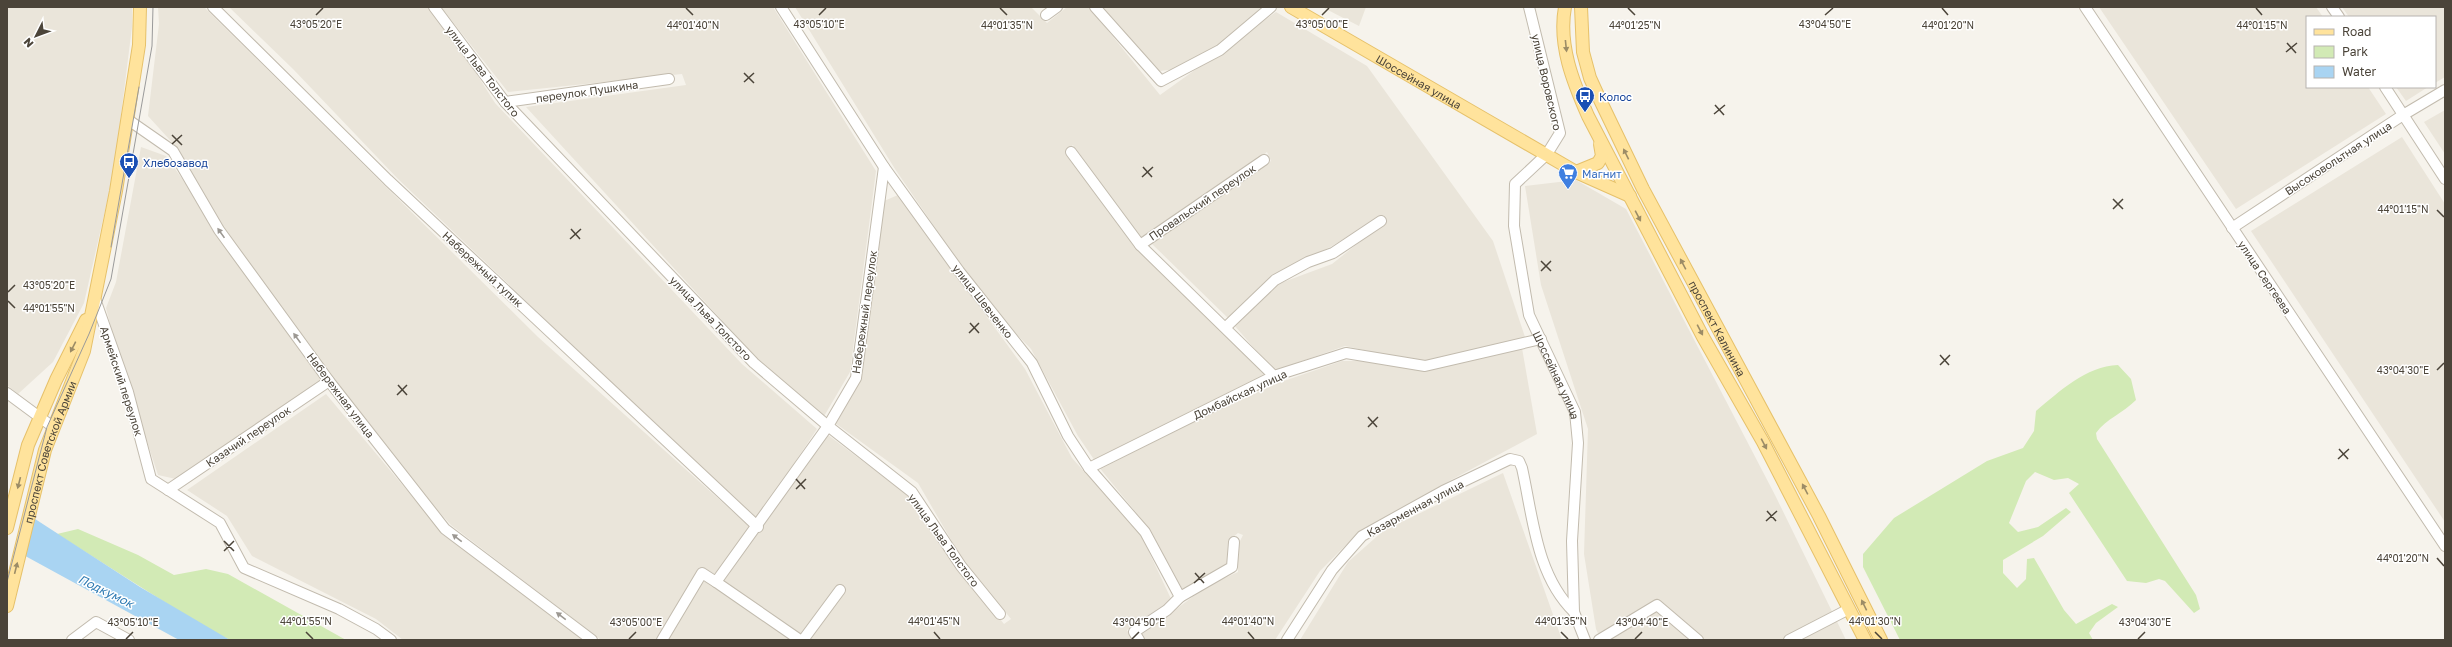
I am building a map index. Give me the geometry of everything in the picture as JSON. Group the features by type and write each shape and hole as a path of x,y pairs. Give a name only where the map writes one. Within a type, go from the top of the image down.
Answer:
{"main road":[{"name":"проспект Советской Армии","path":"7,606 45,450 84,351 116,191 139,45 140,7"},
{"name":"Шоссейная улица","path":"1291,7 1576,172 1628,197"},
{"name":"проспект Калинина","path":"1564,7 1567,60 1573,82 1599,139 1628,197 1703,336 1763,442 1865,640"},
{"name":"проспект Калинина","path":"1581,7 1583,52 1590,78 1643,189 1805,489 1881,640"},
{"name":"проспект Калинина","path":"1576,172 1598,163 1602,156 1599,139"},
{"path":"1628,197 1643,189"},
{"name":"проспект Советской Армии","path":"7,528 28,445 39,417 95,299"}],"street":[{"name":"Набережный тупик","path":"213,7 388,180 758,527"},
{"name":"улица Льва Толстого","path":"434,7 505,102 754,363 828,426 912,492 961,566 1000,614"},
{"name":"улица Шевченко","path":"781,7 884,167 959,271 1032,363 1068,436 1089,468 1145,532 1180,597"},
{"path":"1046,15 1056,7"},
{"path":"1095,7 1161,81 1220,50 1271,7"},
{"name":"улица Воровского","path":"1529,7 1560,133 1547,154"},
{"name":"улица Сергеева","path":"2085,7 2445,546"},
{"path":"2332,7 2338,16"},
{"name":"переулок Пушкина","path":"505,102 669,79"},
{"path":"2386,88 2445,178"},
{"name":"Высоковольтная улица","path":"2232,228 2403,115 2445,90"},
{"name":"Набережная улица","path":"127,119 173,151 219,230 329,382 445,529 592,640"},
{"name":"Провальский переулок","path":"1071,152 1140,244 1226,327 1274,376"},
{"name":"Шоссейная улица","path":"1547,154 1515,184 1514,226 1530,315 1575,412 1578,443 1572,541 1574,612 1585,640"},
{"name":"Провальский переулок","path":"1140,244 1264,160"},
{"name":"Набережный переулок","path":"716,582 758,527 828,426 856,378 884,167"},
{"path":"1226,327 1275,280 1308,262 1332,252 1381,221"},
{"name":"Армейский переулок","path":"95,299 128,392 151,479 220,523 244,568 339,608 376,629 391,640"},
{"name":"Домбайская улица","path":"1089,468 1274,376 1346,353 1425,366 1541,339"},
{"name":"Казачий переулок","path":"168,490 329,382"},
{"path":"7,393 53,427"},
{"name":"Казарменная улица","path":"1287,640 1332,570 1362,536 1443,491 1510,459 1519,461"},
{"name":"Шоссейная улица","path":"1519,461 1546,573 1561,600 1574,612"},
{"path":"1139,640 1134,632 1167,610 1180,597 1232,566 1234,542"},
{"path":"662,640 702,573 800,640"},
{"path":"803,640 840,590"},
{"path":"1599,640 1657,605 1698,640"},
{"path":"1789,640 1849,609"},
{"path":"72,640 96,622 129,640"}],"shaded area":[{"path":"7,7 132,7 132,27 114,171 84,303 53,362 18,394 7,385"},
{"path":"158,7 204,7 538,337 750,527 717,575 704,568 657,640 601,640 451,525 399,468 221,229 179,150 148,116 159,24"},
{"path":"229,7 429,7 459,46 495,103 742,364 817,429 757,519 708,478 625,395 398,179 293,69"},
{"path":"441,7 773,7 876,171 850,372 823,418 772,375 526,107 686,85 682,74 508,92"},
{"path":"795,7 1031,7 1047,23 1067,7 1089,7 1160,95 1276,12 1367,66 1493,241 1526,340 1425,363 1345,346 1274,371 1234,325 1278,284 1332,264 1387,220 1383,215 1332,246 1275,275 1230,320 1151,243 1271,161 1267,152 1235,177 1142,239 1073,145 1067,150 1134,243 1267,376 1095,461 1078,436 1031,349 991,308 964,270 895,169"},
{"path":"1100,7 1267,7 1219,48 1177,69 1160,71"},
{"path":"1322,7 1366,7 1359,26"},
{"path":"2099,7 2316,7 2322,16 2306,16 2306,88 2369,88 2386,114 2236,209"},
{"path":"2342,7 2445,7 2445,77 2436,82 2436,16 2348,16"},
{"path":"2397,88 2426,88 2406,101"},
{"path":"2445,110 2445,154 2424,122"},
{"path":"2402,137 2445,204 2445,522 2251,231"},
{"path":"141,147 166,156 326,382 176,479 158,475 116,347 106,308 116,282"},
{"path":"1576,180 1626,209 1775,495 1846,640 1601,640 1596,629 1584,554 1588,429 1541,285 1525,186"},
{"path":"898,195 1025,369 1072,458 1141,535 1172,601 1162,610 1127,630 1132,640 808,640 844,588 840,584 801,637 723,582 828,435 909,496 959,568 1004,624 1011,619 961,557 918,483 835,423 860,380 884,201"},
{"path":"1522,348 1537,434 1451,480 1355,536 1320,571 1275,640 1144,640 1140,632 1171,613 1207,586 1238,572 1238,545 1243,535 1238,533 1228,541 1227,565 1184,592 1147,526 1098,466 1278,383 1342,361 1379,361 1423,371"},
{"path":"326,394 442,532 583,640 403,640 376,619 252,556 227,516 187,490"},
{"path":"1503,473 1562,640 1300,640 1348,562 1383,531"},
{"path":"707,581 795,640 666,640 701,583"}],"green space":[{"path":"2118,365 2131,379 2136,400 2100,428 2096,433 2097,439 2196,595 2200,609 2194,613 2165,581 2159,579 2146,583 2127,581 2069,493 2079,484 2068,478 2054,480 2035,472 2026,481 2009,523 2018,532 2038,527 2066,508 2071,512 2043,536 2003,560 2003,573 2017,588 2026,579 2027,559 2034,558 2064,610 2076,624 2112,604 2118,607 2096,623 2089,633 2093,640 1900,640 1863,567 1863,554 1894,518 1987,461 2023,448 2034,431 2036,411 2064,388 2095,370 2106,366"},
{"path":"78,529 138,555 174,575 206,569 228,574 346,640 230,640 204,627 57,534"}],"water":[{"name":"Подкумок","path":"32,517 140,587 230,640 179,640 7,546"}],"pier":[{"path":"7,510 32,515 25,557 7,549"}],"tram line":[{"path":"7,582 47,427 89,334 111,279 152,46 153,7"},
{"path":"111,247 139,87"}],"place":[{"name":"Колос","path":"1585,113"},
{"name":"Хлебозавод","path":"129,179"},
{"name":"Магнит","path":"1568,190"}]}
